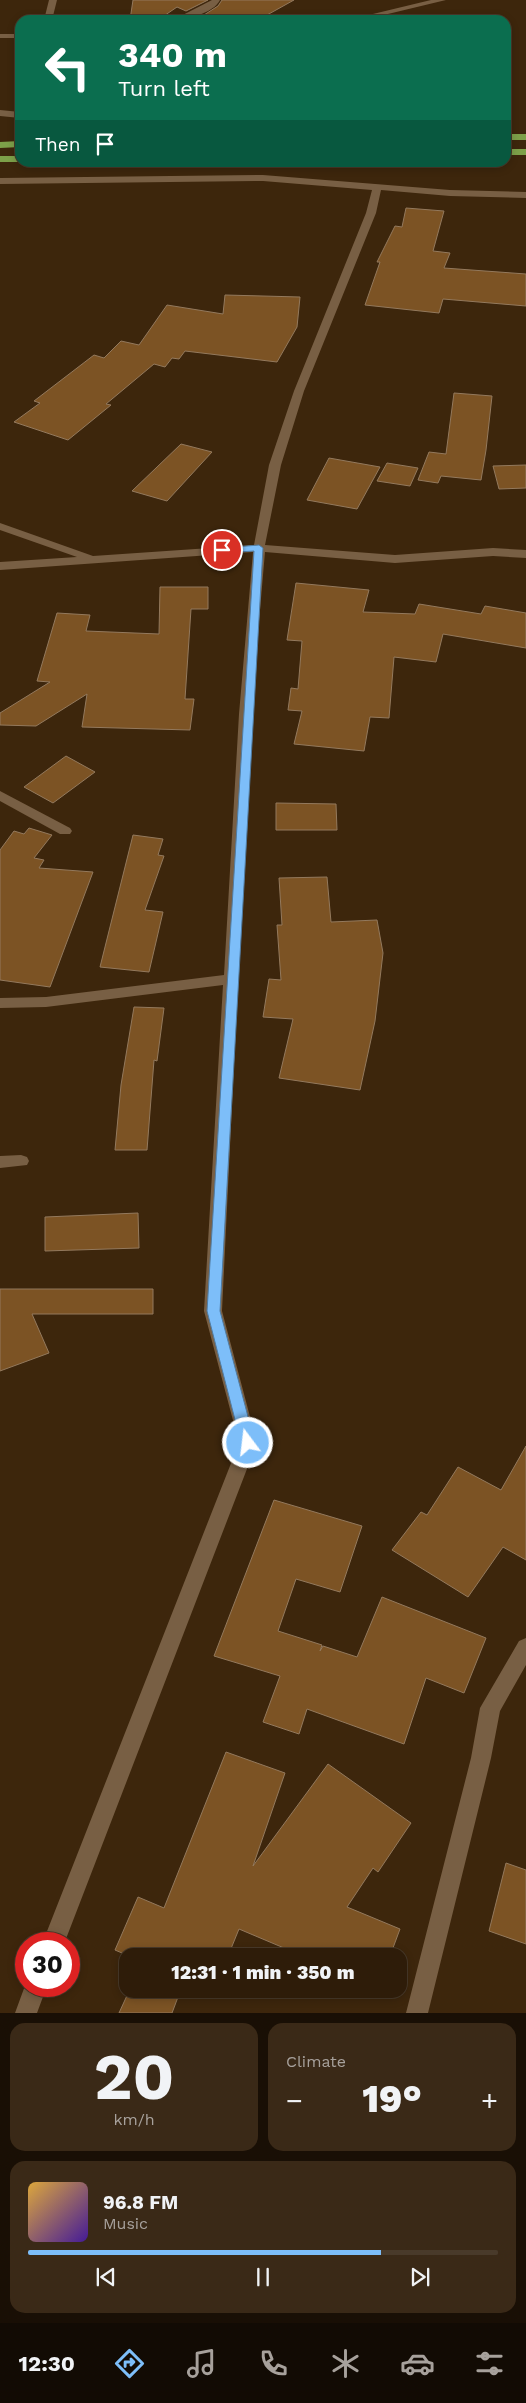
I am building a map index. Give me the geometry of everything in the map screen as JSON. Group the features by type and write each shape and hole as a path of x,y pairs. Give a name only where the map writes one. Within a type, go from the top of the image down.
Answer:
{"highway":[{"path":"511,138 526,137"},
{"path":"0,145 15,144"},
{"path":"511,152 526,152"},
{"path":"0,159 15,159"}],"street":[{"path":"49,15 53,0"},
{"path":"189,15 214,4 216,0"},
{"path":"374,15 442,0"},
{"path":"0,36 15,36"},
{"path":"0,113 15,114"},
{"path":"0,181 264,178 377,188 526,195"},
{"path":"58,1932 248,1443 213,1311 245,714 259,548 322,356 375,224 377,188"},
{"path":"0,526 95,559"},
{"path":"493,552 526,543"},
{"path":"0,566 259,548 395,559 493,552 526,554"},
{"path":"0,795 64,830"},
{"path":"0,1003 46,1002 232,979"},
{"path":"0,1162 21,1161"},
{"path":"416,2013 480,1758 490,1708 526,1647"},
{"path":"26,2013 32,1997"}],"building":[{"path":"133,0 208,0 186,11 177,7 165,15 131,15"},
{"path":"222,0 294,0 267,15 204,15 218,6"},
{"path":"406,208 444,211 433,251 450,253 444,268 526,274 526,306 443,299 439,313 365,305 380,262 377,262 395,226 402,227"},
{"path":"225,295 300,297 297,327 277,362 185,351 179,359 172,358 165,367 154,364 106,404 111,405 68,440 14,422 40,403 34,401 94,355 104,358 121,341 139,345 167,305 223,314"},
{"path":"454,393 492,396 481,480 441,476 438,483 418,480 429,452 446,454"},
{"path":"181,444 212,452 167,501 132,491"},
{"path":"329,458 380,467 357,509 307,500"},
{"path":"387,463 418,468 410,486 377,481"},
{"path":"526,465 526,488 499,489 493,466"},
{"path":"296,583 369,590 363,612 415,614 419,604 481,614 485,606 526,613 526,648 443,634 436,662 394,657 389,718 370,717 364,751 294,744 302,711 288,710 291,688 298,689 302,641 287,640"},
{"path":"160,587 208,587 208,609 191,609 185,699 194,699 190,730 82,727 87,694 36,726 0,725 0,713 50,682 37,681 57,613 90,615 86,631 159,634"},
{"path":"66,756 95,772 53,803 24,787"},
{"path":"276,803 336,804 337,830 276,830"},
{"path":"29,828 52,835 34,858 44,860 39,868 93,872 50,987 0,980 0,850 14,831 24,834"},
{"path":"133,835 163,839 158,855 164,856 145,910 163,912 149,972 100,967"},
{"path":"327,877 331,922 377,920 383,953 375,1021 360,1090 279,1078 293,1019 263,1017 269,979 281,980 277,925 282,925 279,878"},
{"path":"134,1007 164,1008 157,1061 154,1060 147,1150 115,1150 121,1085"},
{"path":"138,1213 139,1248 45,1251 45,1217"},
{"path":"0,1289 153,1289 153,1314 32,1314 49,1353 0,1371"},
{"path":"526,1446 526,1560 503,1547 468,1597 392,1550 421,1512 427,1515 458,1467 501,1490"},
{"path":"274,1500 362,1526 340,1592 296,1579 278,1631 322,1645 320,1651 323,1646 357,1657 382,1597 486,1638 464,1693 426,1678 404,1744 307,1709 299,1734 263,1722 280,1676 214,1656"},
{"path":"226,1752 285,1773 253,1866 328,1764 411,1823 378,1872 373,1868 347,1907 400,1929 393,1948 284,1948 239,1929 231,1948 119,1948 119,1952 115,1950 138,1897 164,1908"},
{"path":"506,1863 526,1870 526,1944 489,1931"},
{"path":"126,1998 178,1998 172,2013 119,2013"}],"route":[{"path":"222,550 259,548 213,1311 248,1443"}]}
